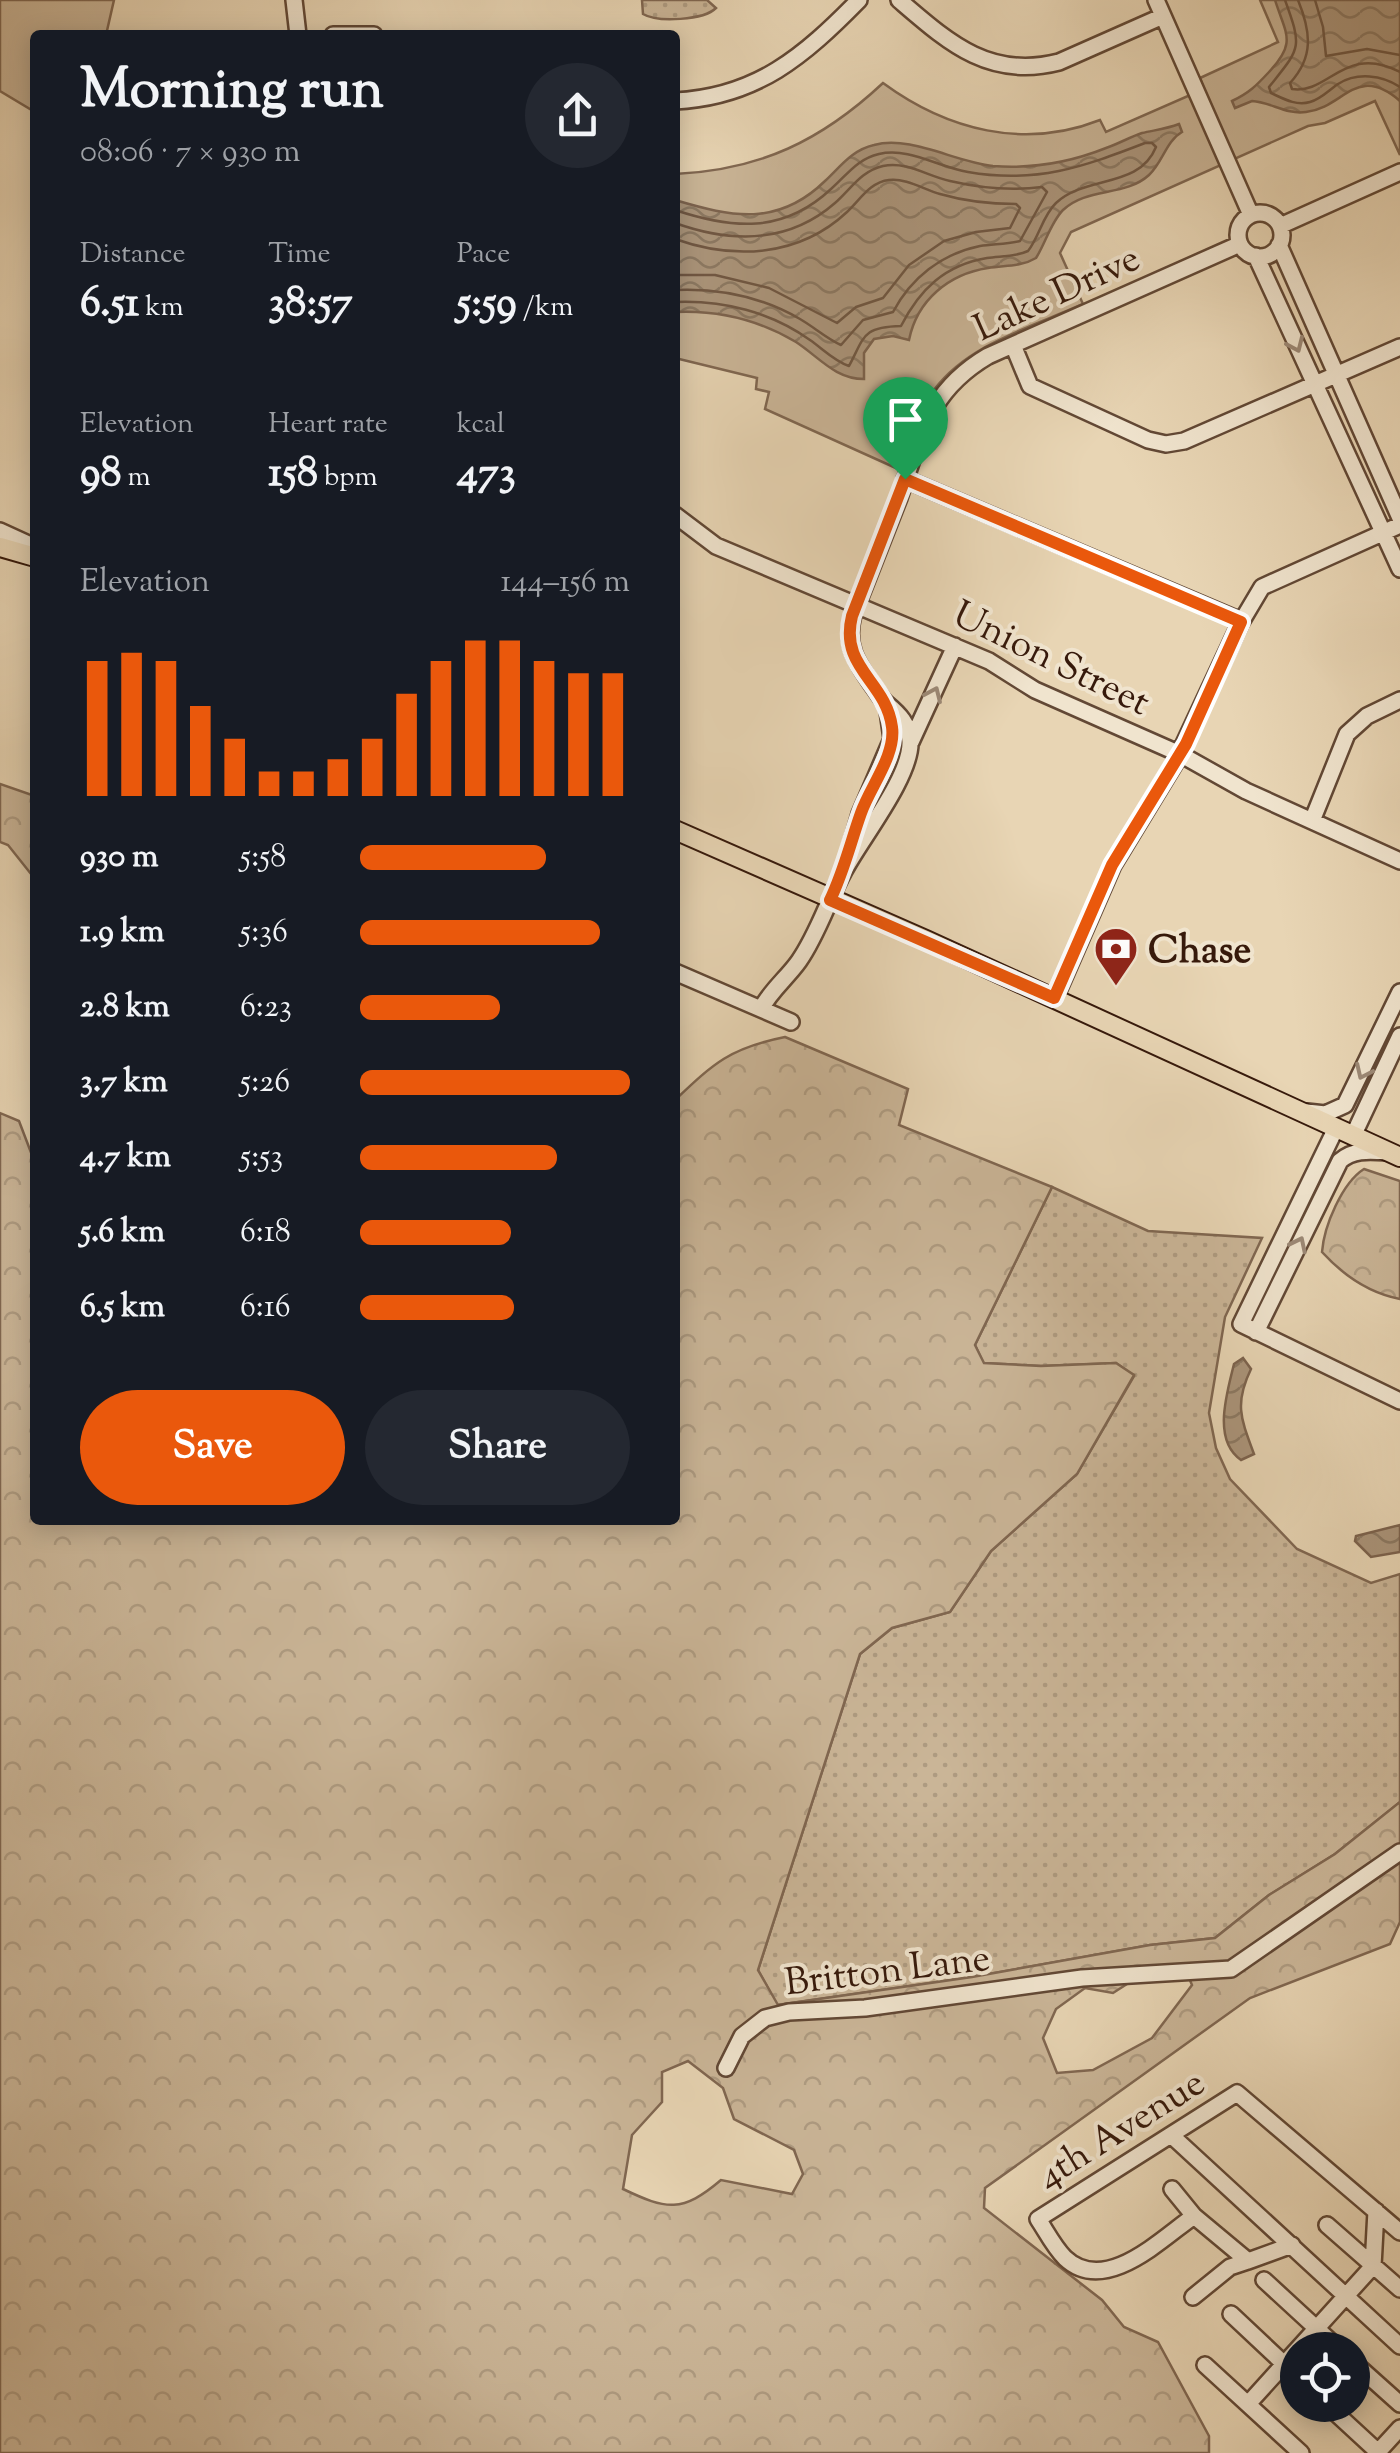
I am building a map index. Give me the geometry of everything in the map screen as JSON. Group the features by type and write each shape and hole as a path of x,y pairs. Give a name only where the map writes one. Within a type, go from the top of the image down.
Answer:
{"main road":[{"path":"0,548 30,556"},
{"path":"680,832 1395,1155"}],"street":[{"path":"294,0 297,30"},
{"path":"680,100 716,96 766,78 815,45 859,0"},
{"path":"900,0 962,52 1023,65 1059,62 1163,16"},
{"path":"1156,0 1251,215"},
{"path":"1280,226 1400,172"},
{"path":"1054,998 1112,865 1180,754 1241,622 1262,588 1382,533 1400,522 1279,244 1280,226 1268,214 1251,215 1240,225 1240,244 1256,256 1382,533 1400,569"},
{"name":"Lake Drive","path":"910,742 898,710 887,704 851,650 850,624 924,423 946,390 977,363 1240,244"},
{"path":"1256,256 1268,255 1279,244"},
{"path":"1013,344 1030,386 1160,444 1184,441 1400,347"},
{"path":"905,479 1241,622"},
{"name":"Union Street","path":"680,519 716,546 989,661 1035,690 1180,754 1246,791 1400,861"},
{"path":"0,531 30,544"},
{"path":"762,1009 770,993 801,958 846,867 885,806 906,763 910,742 956,646"},
{"path":"1312,821 1347,734 1367,716 1400,700"},
{"path":"846,867 860,814 892,739 887,704"},
{"path":"680,974 791,1022"},
{"path":"1296,1109 1325,1114 1345,1105 1400,992"},
{"path":"1400,1036 1241,1324 1400,1401"},
{"path":"1256,1332 1340,1161 1347,1154 1359,1152 1395,1155"},
{"name":"Britton Lane","path":"726,2068 742,2036 765,2018 789,2012 865,2008 1082,1978 1231,1970 1400,1852"},
{"name":"4th Avenue","path":"1194,2216 1118,2268 1098,2271 1066,2260 1038,2219 1237,2093 1376,2211"},
{"path":"1171,2134 1400,2346"},
{"path":"1172,2188 1194,2216 1248,2260"},
{"path":"1376,2211 1400,2232"},
{"path":"1313,2332 1373,2266 1376,2211"},
{"path":"1326,2225 1400,2290"},
{"path":"1193,2297 1230,2267 1292,2245"},
{"path":"1264,2280 1319,2332"},
{"path":"1231,2314 1280,2361"},
{"path":"1205,2365 1302,2453"},
{"path":"1248,2404 1280,2369"},
{"path":"1370,2377 1400,2404"},
{"path":"1345,2422 1377,2452 1400,2428"}],"green space":[{"path":"0,0 114,0 107,30 30,30 30,109 0,91"},
{"path":"642,0 707,0 716,8 692,18 659,19 643,14"},
{"path":"1260,0 1400,0 1400,155 1375,101 1325,123 1308,126 1071,232 1060,253 1083,304 1002,338 948,374 923,408 898,469 765,409 769,392 756,389 757,378 680,359 680,174 735,166 788,149 836,121 883,83 933,113 987,130 1043,133 1100,120 1106,132 1204,89 1200,78 1278,42"},
{"path":"0,784 30,794 30,873 8,845 0,842"},
{"path":"785,1037 908,1089 899,1125 1052,1187 975,1345 984,1363 1116,1363 1134,1375 1077,1474 991,1551 950,1612 892,1628 860,1654 758,1970 778,2005 1215,1938 1269,1895 1335,1854 1400,1802 1400,1922 1390,1944 1250,1998 985,2188 984,2208 1102,2300 1124,2327 1158,2342 1209,2436 1209,2453 0,2453 0,1113 19,1121 30,1150 30,1525 680,1525 680,1095 724,1059 750,1046","holes":["1184,1966 1192,1985 1152,2038 1093,2070 1057,2073 1043,2038 1056,2009 1085,1988 1113,1993 1152,1968","688,2061 723,2088 734,2119 794,2150 803,2174 792,2194 721,2180 695,2198 674,2205 651,2201 623,2189 632,2135 662,2102 662,2072"]},
{"path":"1364,1169 1400,1181 1400,1299 1357,1282 1322,1252 1336,1206 1348,1184"},
{"path":"1052,1187 1148,1231 1262,1238 1225,1317 1209,1413 1216,1448 1230,1479 1297,1549 1371,1583 1400,1574 1400,1802 1335,1854 1269,1895 1215,1938 777,2005 758,1970 860,1654 892,1628 950,1612 991,1551 1077,1474 1134,1376 1116,1363 983,1363 975,1345"}],"water":[{"path":"1275,0 1400,0 1400,101 1372,86 1361,87 1306,112 1252,101 1235,108 1232,101 1256,85 1278,62 1286,45"},
{"path":"1179,124 1182,132 1149,175 1129,187 1083,198 1063,210 1036,258 974,271 948,283 927,301 909,340 893,336 874,339 864,353 864,379 836,371 796,342 753,322 680,312 680,201 735,214 772,212 807,196 853,155 874,145 917,146 978,164 1022,166 1079,157"},
{"path":"1243,1358 1251,1369 1242,1392 1241,1412 1254,1454 1241,1460 1227,1441 1224,1415 1234,1364"},
{"path":"1400,1525 1400,1552 1371,1557 1355,1541 1356,1536"}],"place":[{"name":"Chase","path":"1116,987"}],"route":[{"path":"905,479 1241,622 1186,744 1112,865 1054,998 830,900 846,867 860,814 892,739 887,704 860,669 851,650 849,633 905,479"}]}
